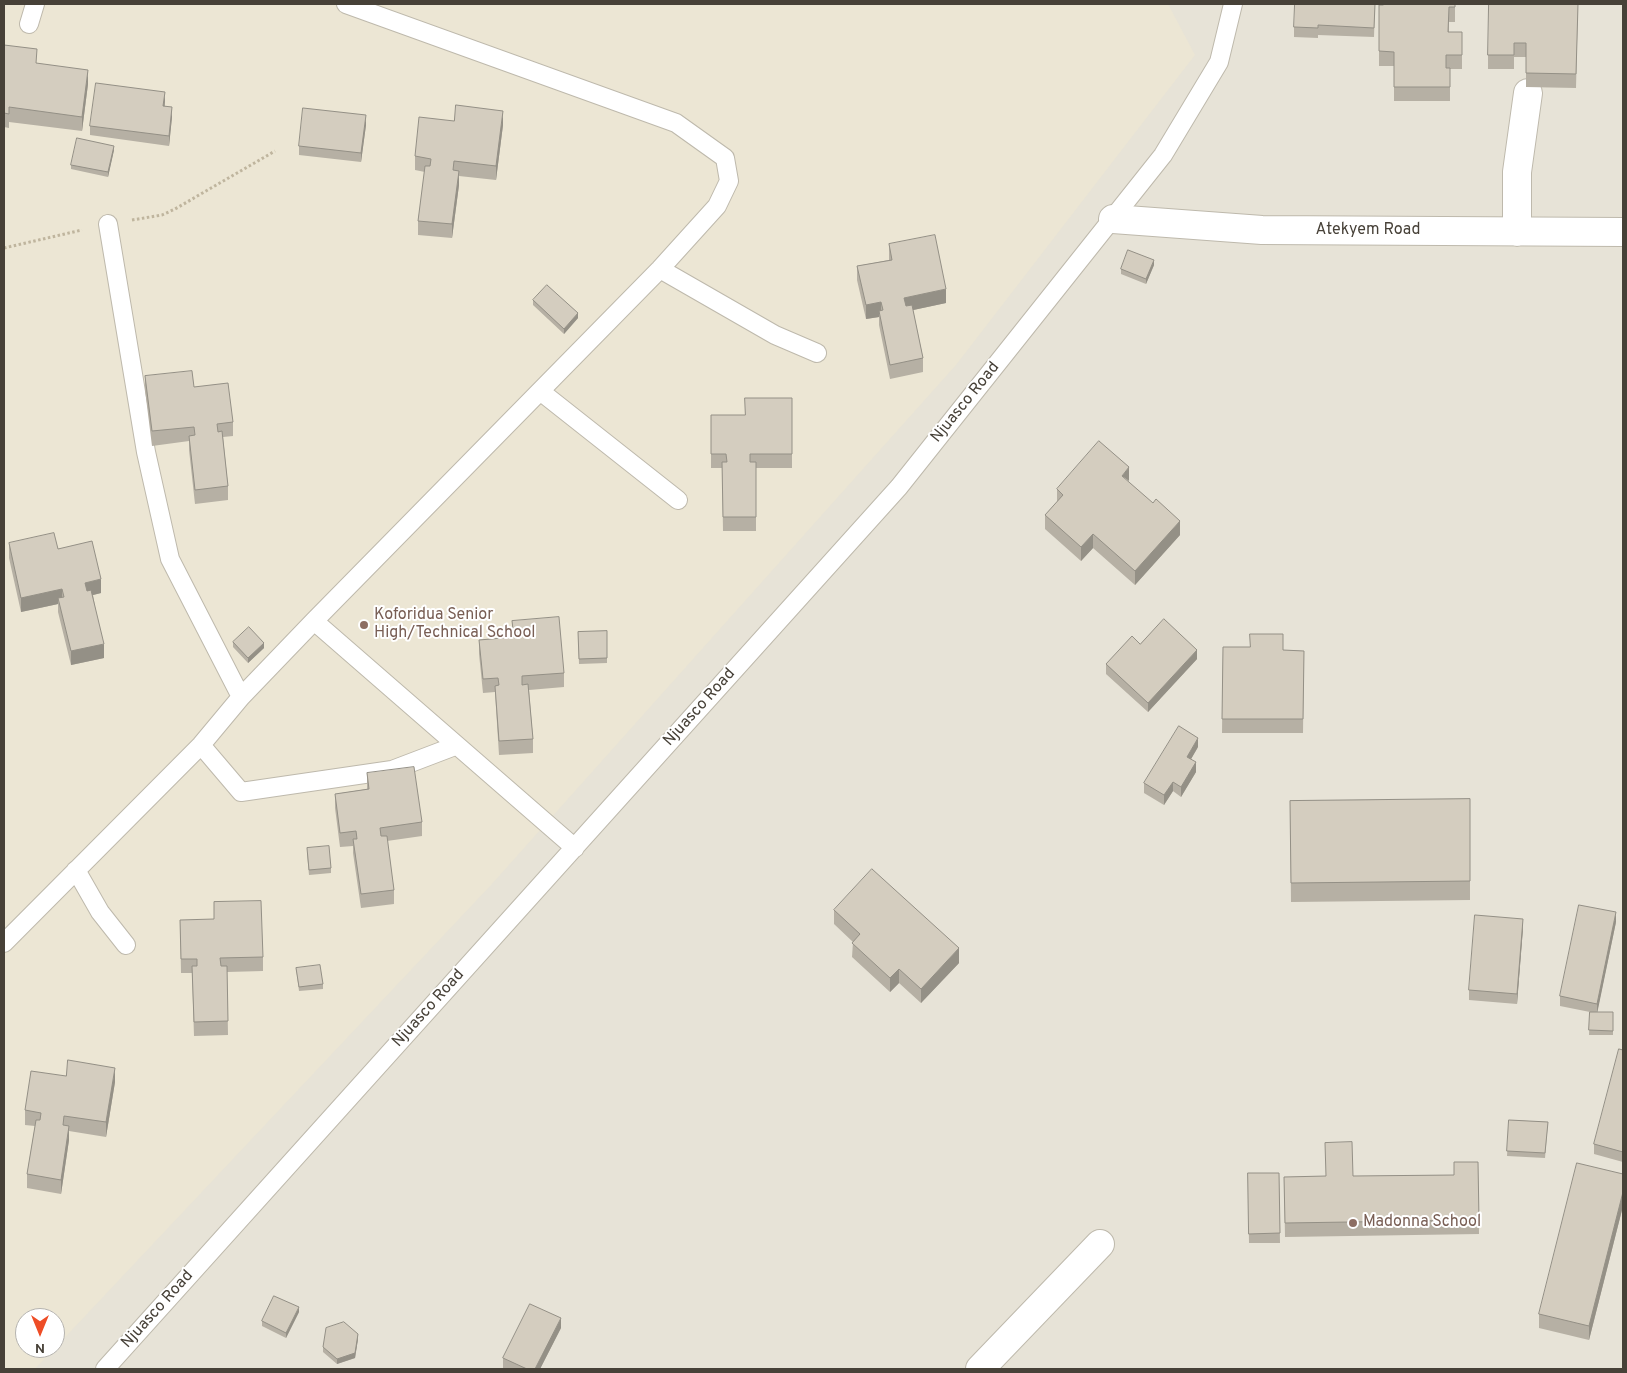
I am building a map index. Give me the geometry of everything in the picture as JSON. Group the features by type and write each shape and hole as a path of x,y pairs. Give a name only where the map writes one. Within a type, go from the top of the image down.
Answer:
{"street":[{"path":"1516,232 1516,172 1528,93"},
{"name":"Atekyem Road","path":"1113,219 1262,230 1623,232"},
{"path":"980,1369 1100,1244"}],"lane":[{"path":"29,24 36,4"},
{"path":"4,943 201,745 241,697 314,621 660,269 717,206 728,181 725,158 676,123 346,4"},
{"name":"Njuasco Road","path":"105,1369 899,487 1163,155 1219,62 1234,4"},
{"path":"108,224 146,452 170,559 241,697"},
{"path":"660,269 775,335 817,353"},
{"path":"540,391 678,500"},
{"path":"314,621 574,848"},
{"path":"201,745 242,792 392,770 455,746"},
{"path":"76,870 100,912 126,945"}],"path":[{"path":"4,248 108,224 162,214 175,209 275,152"}],"shaded area":[{"path":"4,4 1623,4 1623,1369 4,1369"},
{"name":"Koforidua Senior High/Technical School","path":"4,4 1168,4 1195,55 956,365 491,885 65,1337 65,1308 15,1308 15,1358 45,1358 35,1369 4,1369"}],"building":[{"path":"1295,4 1375,4 1374,28 1318,25 1318,28 1294,27"},
{"path":"1455,4 1455,7 1449,7 1448,32 1462,32 1462,55 1446,55 1446,68 1450,68 1450,87 1394,87 1394,52 1379,51 1379,5"},
{"path":"1489,4 1578,4 1576,74 1526,73 1526,43 1514,43 1514,55 1488,55"},
{"path":"4,45 37,49 36,63 88,70 82,117 9,107 9,114 4,113"},
{"path":"96,83 165,92 163,106 172,107 169,136 90,126"},
{"path":"456,105 503,111 496,166 454,161 453,170 459,171 452,224 418,221 425,166 430,166 431,159 415,156 419,117 454,121"},
{"path":"303,108 366,115 361,153 299,146"},
{"path":"77,138 114,146 108,172 71,165"},
{"path":"935,235 946,289 904,298 906,306 912,305 923,358 890,365 879,311 883,310 881,302 866,305 857,266 892,260 889,244"},
{"path":"1128,250 1154,260 1146,279 1121,269"},
{"path":"547,285 578,313 564,329 533,300"},
{"path":"192,371 194,387 228,383 233,422 217,424 218,432 222,431 228,486 195,490 189,436 195,435 194,427 152,431 145,376"},
{"path":"745,398 792,398 792,454 750,454 750,462 756,462 756,517 723,517 722,462 727,462 726,454 711,454 711,415 745,415"},
{"path":"1099,441 1129,467 1122,476 1153,503 1156,499 1180,521 1135,571 1093,534 1081,547 1045,515 1063,495 1057,489"},
{"path":"54,533 58,549 92,541 101,579 85,583 87,591 91,590 104,644 71,651 58,598 64,597 62,589 21,598 9,543"},
{"path":"559,617 564,673 522,676 522,685 528,684 533,739 499,741 495,686 499,685 498,678 483,679 479,640 514,637 512,621"},
{"path":"1164,619 1197,650 1148,703 1106,664 1132,636 1140,644"},
{"path":"249,627 264,643 248,658 233,642"},
{"path":"607,631 607,658 579,659 578,632"},
{"path":"1250,634 1283,634 1283,650 1304,651 1303,719 1222,719 1223,647 1250,647"},
{"path":"1179,726 1198,738 1187,757 1196,762 1181,787 1173,782 1164,795 1144,783"},
{"path":"414,767 422,822 380,828 381,836 387,836 394,890 361,894 353,839 357,839 356,831 340,833 335,794 369,789 367,773"},
{"path":"1470,799 1470,881 1291,883 1290,801"},
{"path":"329,846 331,868 309,870 307,848"},
{"path":"872,869 959,948 921,989 899,969 890,978 852,943 860,934 834,910"},
{"path":"261,901 263,957 220,958 221,966 227,966 228,1021 194,1022 192,966 197,966 197,959 181,959 180,920 214,919 214,902"},
{"path":"1579,905 1616,912 1597,1004 1560,996"},
{"path":"1475,915 1523,919 1517,994 1469,990"},
{"path":"320,965 323,984 299,987 296,968"},
{"path":"1590,1012 1613,1012 1613,1031 1589,1030"},
{"path":"1619,1049 1623,1050 1623,1152 1594,1144"},
{"path":"68,1060 115,1068 106,1122 64,1116 63,1125 69,1126 61,1180 27,1174 36,1120 40,1120 41,1113 25,1110 31,1071 66,1076"},
{"path":"1509,1120 1548,1122 1545,1153 1507,1151"},
{"path":"1352,1142 1353,1176 1454,1175 1454,1162 1478,1162 1479,1220 1285,1223 1284,1177 1326,1176 1325,1143"},
{"path":"1577,1163 1623,1174 1623,1192 1589,1326 1539,1314"},
{"path":"1248,1173 1279,1173 1280,1233 1249,1234"},
{"path":"274,1296 299,1307 286,1333 262,1321"},
{"path":"530,1304 561,1318 535,1369 527,1369 503,1358"},
{"path":"344,1322 358,1334 355,1353 337,1359 323,1347 326,1328"}],"place":[{"name":"Koforidua Senior High/Technical School","path":"364,625"},
{"name":"Madonna School","path":"1353,1223"}]}
